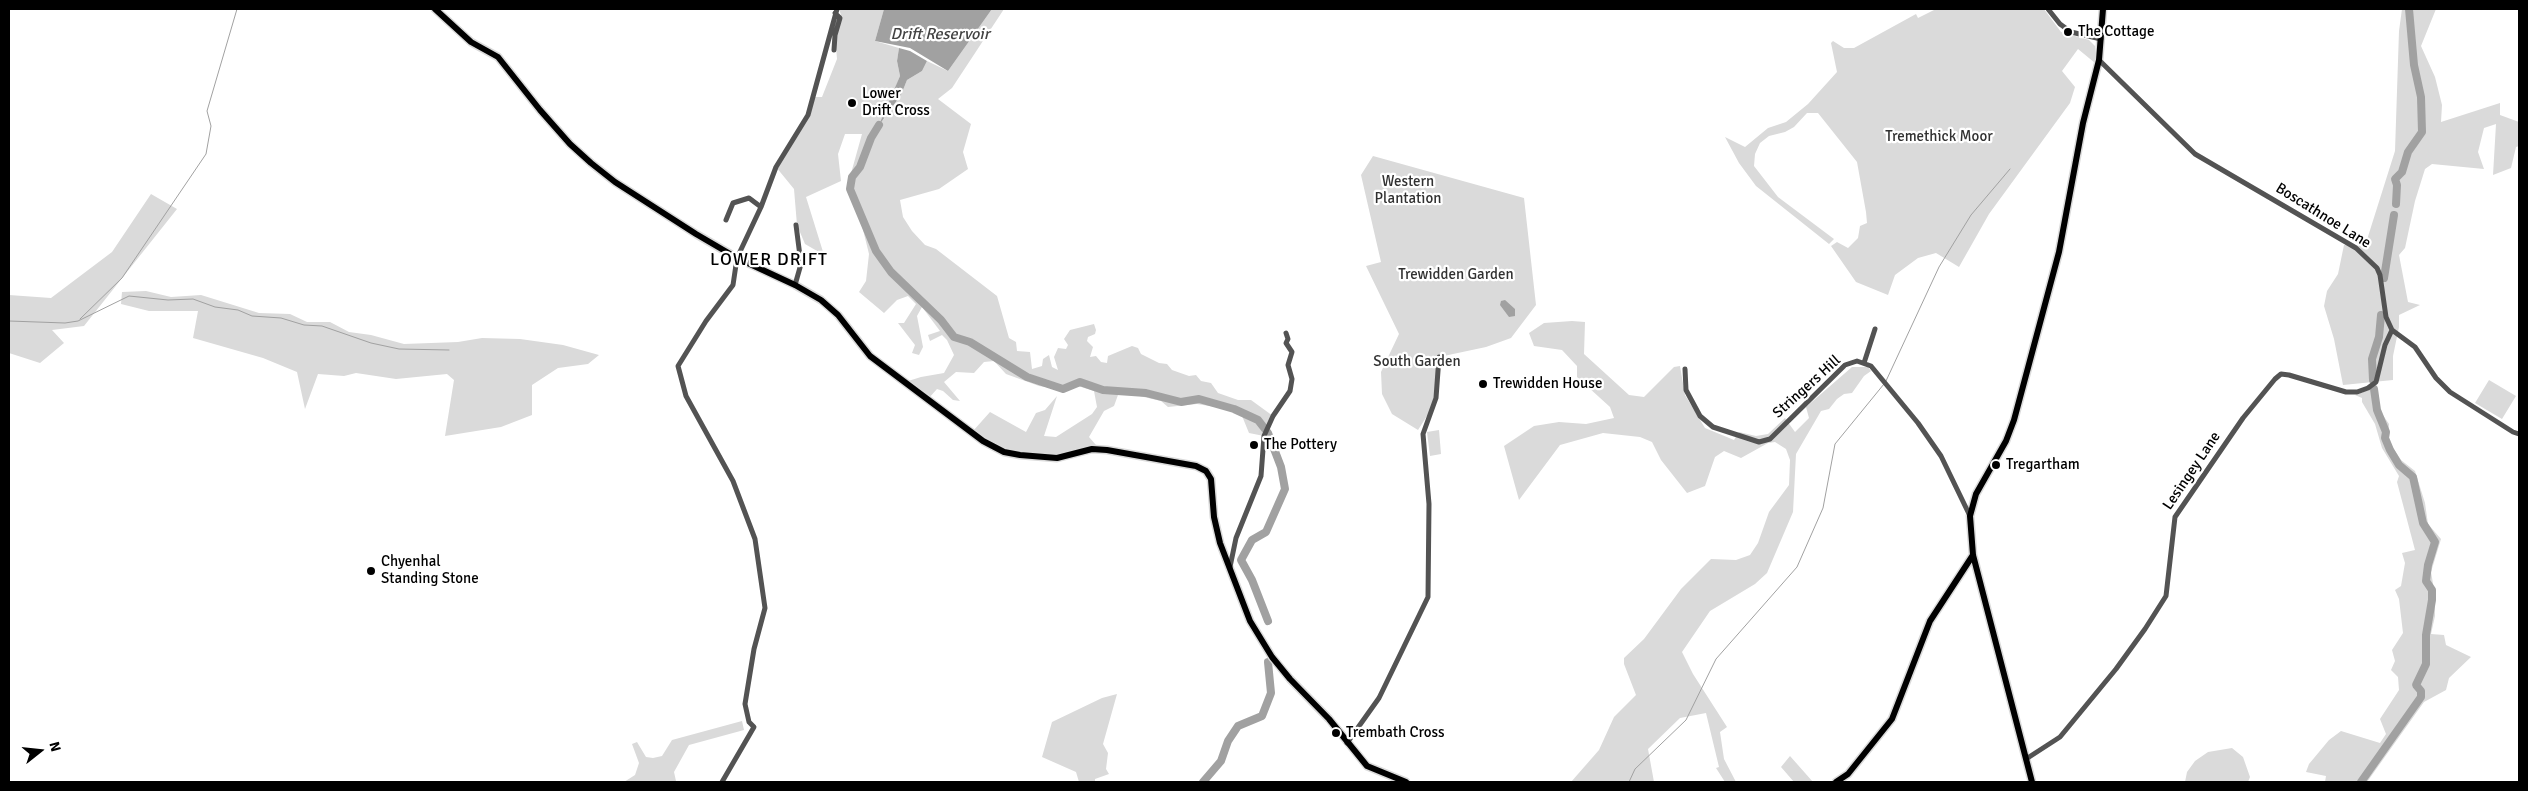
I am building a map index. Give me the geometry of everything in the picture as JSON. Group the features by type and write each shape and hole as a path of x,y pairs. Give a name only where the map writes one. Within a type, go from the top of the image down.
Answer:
{"main road":[{"path":"435,9 471,42 498,57 540,110 570,144 591,163 635,195 737,258 795,285 821,300 838,315 859,344 884,367 983,441 1004,452 1057,458 1092,449 1107,450 1196,466 1206,471 1211,478 1214,517 1220,543 1250,621 1272,658 1329,719 1368,766 1406,782"},
{"path":"2032,782 1973,555 1970,516 1976,494 2006,441 2020,401 2066,222 2083,123 2099,60 2102,9"},
{"path":"1836,782 1848,774 1892,719 1930,622 1973,555"}],"street":[{"path":"2048,9 2060,24 2071,32 2101,39"},
{"path":"722,782 754,728 749,722 745,704 754,649 765,608 755,539 733,481 686,396 678,370 706,322 733,285 737,258 762,207 776,167 808,116 836,11"},
{"path":"834,50 835,35 840,18 836,11"},
{"name":"Boscathnoe Lane","path":"2099,60 2195,154 2356,248 2368,258 2380,274 2386,317 2392,330"},
{"path":"726,220 734,203 749,198 762,207"},
{"path":"795,285 801,264 796,225"},
{"path":"1864,363 1875,329"},
{"path":"2392,330 2415,347 2436,378 2450,392 2519,434"},
{"name":"Lesingey Lane","path":"2026,759 2060,737 2116,669 2145,629 2166,596 2169,584 2169,558 2175,517 2243,418 2275,378 2281,374 2289,374 2346,392 2357,392 2368,388 2376,382 2385,345 2392,330"},
{"path":"1230,567 1236,538 1261,476 1264,436 1273,416 1290,391 1292,379 1288,365 1292,352 1286,343 1288,339 1286,333"},
{"path":"1347,743 1379,698 1428,597 1428,504 1423,434 1436,398 1439,357"},
{"name":"Stringers Hill","path":"1685,369 1686,390 1703,419 1712,427 1759,442 1770,439 1845,365 1858,361 1871,366 1918,423 1941,456 1970,516"}],"green space":[{"path":"839,9 884,9 875,41 899,48 897,61 900,76 883,120 901,95 907,80 922,71 927,61 948,71 992,9 1004,9 952,88 938,99 971,124 963,152 968,169 939,189 900,200 903,217 912,231 925,245 936,249 997,296 1009,338 1016,342 1017,351 1030,352 1032,369 1042,366 1043,359 1049,355 1052,367 1058,370 1054,357 1058,348 1066,349 1068,345 1064,339 1070,330 1094,324 1095,334 1088,337 1087,341 1093,347 1090,357 1096,356 1101,362 1107,363 1108,356 1132,346 1138,348 1141,354 1159,363 1167,364 1172,370 1189,376 1196,375 1201,381 1211,383 1218,393 1238,400 1251,400 1273,416 1264,436 1249,433 1240,411 1197,404 1168,407 1161,401 1131,394 1118,395 1114,406 1104,411 1089,437 1096,445 1057,455 1030,454 1005,450 973,431 990,412 1026,432 1036,413 1045,410 1057,396 1044,436 1056,437 1092,414 1097,407 1094,391 1078,386 1063,390 1039,386 1006,374 994,361 984,362 974,373 956,372 944,382 960,401 953,400 943,391 937,389 928,399 905,382 944,373 954,355 947,340 942,335 930,341 928,335 940,331 922,307 917,316 923,347 919,355 912,353 915,345 898,323 904,323 916,304 908,296 897,300 884,313 859,292 866,281 869,254 850,177 862,134 845,134 838,154 841,181 806,197 824,255 805,244 797,225 794,189 776,167 808,116 812,97 822,97 837,59 835,35 841,15"},
{"name":"Tremethick Moor","path":"1936,9 2044,9 2061,32 2089,40 2095,46 2095,63 2078,49 2062,71 2075,87 2070,103 1989,214 1959,267 1936,253 1918,258 1895,275 1888,295 1856,282 1831,246 1837,242 1848,248 1858,238 1860,226 1867,223 1866,212 1857,162 1818,113 1807,113 1794,127 1785,132 1769,136 1760,143 1755,154 1754,166 1778,197 1834,239 1829,244 1756,186 1739,163 1725,137 1745,147 1768,128 1786,122 1808,104 1837,72 1831,43 1833,41 1844,48 1854,48 1916,14 1918,18"},
{"path":"2402,9 2436,9 2421,46 2435,77 2442,105 2441,122 2500,103 2500,115 2519,122 2519,146 2516,147 2511,168 2493,175 2496,124 2484,128 2478,152 2484,169 2432,164 2425,169 2415,201 2405,248 2399,255 2408,302 2420,305 2399,315 2399,327 2393,356 2393,380 2343,385 2334,339 2324,306 2327,291 2338,274 2344,245 2365,246 2395,151 2399,31"},
{"name":"Trewidden Garden","path":"1373,156 1524,198 1536,305 1511,338 1486,347 1439,357 1434,405 1418,430 1392,414 1382,394 1381,372 1399,334 1366,266 1381,262 1361,175"},
{"path":"151,194 177,209 84,326 52,330 64,343 40,363 9,353 9,295 51,298 112,252"},
{"path":"146,291 171,297 201,295 259,313 290,314 307,322 330,322 349,332 371,335 404,344 458,342 482,338 520,339 563,345 599,355 588,364 558,368 532,385 532,415 501,427 445,436 454,380 447,374 396,379 356,373 344,376 318,374 305,409 297,372 263,358 193,338 198,311 149,311 121,304 122,292"},
{"path":"1585,322 1584,354 1629,395 1644,397 1674,367 1680,366 1685,395 1705,428 1734,440 1739,432 1756,436 1768,434 1785,418 1795,432 1809,418 1806,407 1852,367 1868,367 1871,371 1864,376 1852,393 1844,394 1829,409 1821,411 1796,454 1793,512 1767,573 1755,584 1710,611 1682,652 1693,674 1727,727 1720,732 1724,759 1736,782 1725,782 1716,768 1719,767 1706,713 1680,718 1648,749 1654,782 1571,782 1599,750 1614,717 1636,695 1624,664 1624,658 1644,639 1681,589 1711,559 1736,560 1750,555 1758,543 1769,512 1789,485 1790,460 1786,449 1775,442 1768,443 1741,458 1724,451 1715,457 1705,486 1687,493 1661,460 1652,442 1640,437 1603,433 1560,445 1519,500 1504,446 1534,426 1559,422 1586,424 1614,418 1610,407 1577,377 1577,366 1562,350 1534,346 1529,333 1544,323"},
{"path":"2489,380 2516,396 2502,419 2475,403"},
{"path":"2377,387 2378,408 2389,424 2388,440 2401,460 2415,471 2425,503 2428,524 2441,539 2431,572 2435,595 2435,616 2431,634 2444,635 2446,645 2471,657 2449,678 2446,690 2424,702 2367,782 2325,782 2326,776 2306,772 2309,764 2329,740 2341,731 2380,743 2386,734 2380,719 2399,690 2398,677 2391,670 2395,661 2392,650 2403,633 2399,599 2395,590 2401,586 2405,563 2402,553 2415,550 2397,482 2399,476 2382,448 2375,424 2362,402 2362,398 2355,395"},
{"path":"1439,430 1441,454 1430,456 1427,432"},
{"path":"1117,694 1103,744 1108,753 1106,769 1109,774 1095,779 1095,782 1079,782 1076,772 1042,757 1052,722 1102,698"},
{"path":"742,721 744,730 689,745 674,772 676,781 624,782 635,775 639,763 632,744 637,742 646,757 653,758 662,756 672,740"},
{"path":"2232,748 2243,757 2250,777 2248,782 2185,782 2187,772 2195,761 2208,752"},
{"path":"1790,756 1813,782 1794,782 1781,767"}],"water":[{"name":"Drift Reservoir","path":"884,9 992,9 948,71 910,48 875,41"},
{"path":"899,48 910,51 927,61 922,71 907,80 901,95 879,125 900,76 897,61"},
{"path":"1505,300 1515,309 1515,316 1509,317 1500,305 1501,301"}],"waterway":[{"path":"80,319 122,278 206,154 211,126 207,111 237,9"},
{"path":"2396,204 2397,185 2395,179 2402,172 2408,152 2422,132 2421,97 2414,65 2409,9"},
{"path":"879,125 871,138 860,167 852,177 850,189 876,251 891,272 941,320 954,337 970,342 1027,377 1063,389 1080,382 1103,390 1146,393 1181,402 1199,399 1234,409 1258,420 1265,429"},
{"path":"1886,381 1939,267 1971,215 2010,169"},
{"path":"2384,278 2394,215"},
{"path":"9,321 65,323 78,321 129,296 168,300 193,299 215,307 238,310 252,316 281,318 304,325 322,326 371,343 399,349 449,350"},
{"path":"2373,380 2372,359 2379,337 2381,315"},
{"path":"1629,782 1635,769 1686,720 1716,659 1797,567 1823,508 1835,444 1884,384"},
{"path":"2361,782 2421,697 2421,691 2416,685 2426,664 2426,635 2432,600 2432,590 2426,581 2428,565 2435,542 2423,523 2413,477 2399,465 2385,438 2386,432 2377,410 2374,389"},
{"path":"1268,433 1281,467 1285,489 1266,532 1252,540 1241,560 1252,580 1268,621"},
{"path":"1203,782 1221,761 1228,741 1238,726 1262,716 1271,693 1268,662"}],"place":[{"name":"The Cottage","path":"2068,32"},
{"name":"Lower Drift Cross","path":"852,103"},
{"name":"Trewidden House","path":"1483,384"},
{"name":"The Pottery","path":"1254,445"},
{"name":"Tregartham","path":"1996,465"},
{"name":"Chyenhal Standing Stone","path":"371,571"},
{"name":"Trembath Cross","path":"1336,733"}],"district":[{"name":"LOWER DRIFT","path":"769,260"}],"park label":[{"name":"Western Plantation","path":"1408,190"},
{"name":"South Garden","path":"1417,362"}]}
